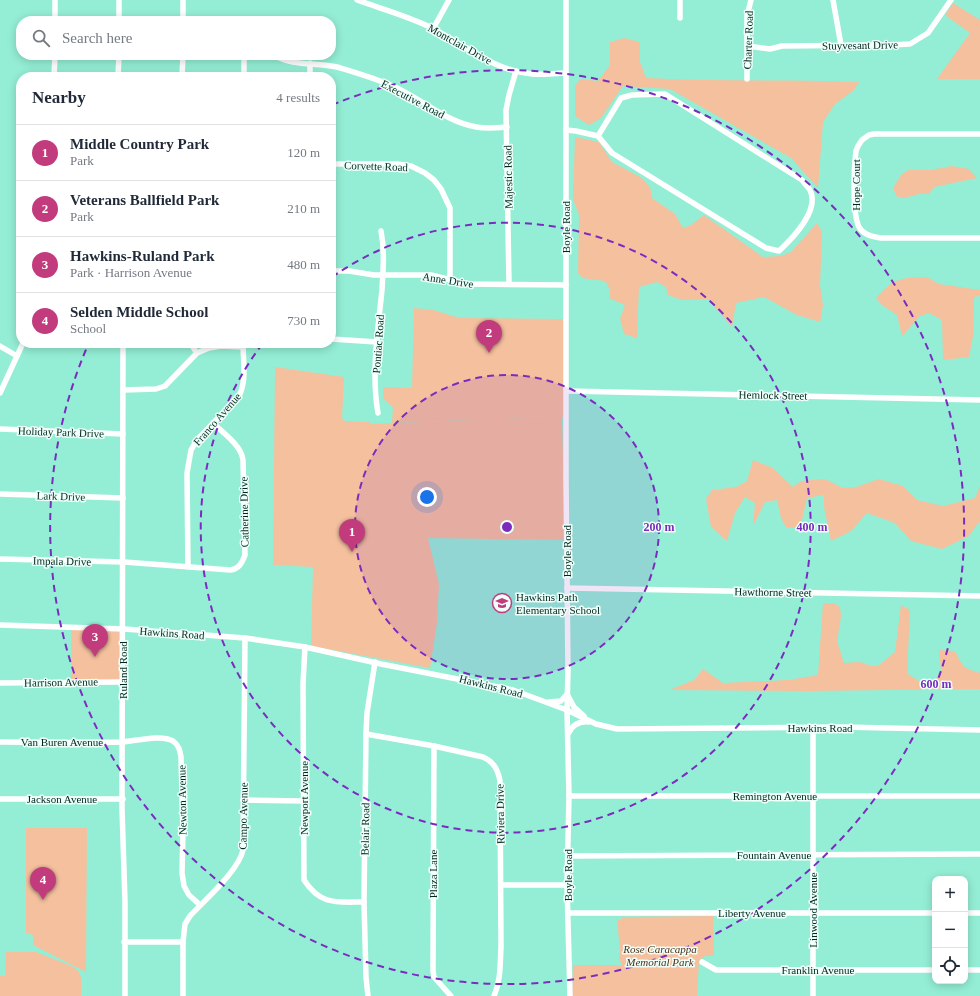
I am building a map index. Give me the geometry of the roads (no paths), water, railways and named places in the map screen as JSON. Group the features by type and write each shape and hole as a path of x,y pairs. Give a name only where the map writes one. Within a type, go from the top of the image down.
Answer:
{"street":[{"path":"55,0 55,16"},
{"path":"119,0 119,16"},
{"path":"183,0 183,16"},
{"name":"Montclair Drive","path":"357,0 417,21 434,29 498,66 533,74 566,73"},
{"path":"434,29 449,0"},
{"name":"Boyle Road","path":"566,0 567,710 569,796 567,885 570,996"},
{"path":"680,0 680,18"},
{"name":"Charter Road","path":"747,79 747,16 751,0"},
{"path":"833,0 841,45"},
{"name":"Stuyvesant Drive","path":"748,46 770,49 782,46 910,44 928,33 951,0"},
{"path":"54,72 55,60"},
{"path":"118,72 119,60"},
{"path":"182,72 183,60"},
{"path":"244,60 244,72"},
{"name":"Executive Road","path":"285,60 289,62 322,64 377,80 397,88 446,117 466,125 478,128 507,128"},
{"path":"310,63 310,72"},
{"name":"Majestic Road","path":"509,284 506,110 516,71"},
{"path":"566,130 598,136 612,153 766,248 779,251 790,241 810,214 812,204 810,190 802,180 665,94 632,95 620,98 598,136"},
{"name":"Hope Court","path":"980,134 889,133 869,135 862,140 856,151 854,189 857,221 862,231 870,236 881,238 980,238"},
{"name":"Corvette Road","path":"336,164 397,164 411,166 425,173 434,180 441,189 450,208 450,279"},
{"name":"Pontiac Road","path":"378,413 375,394 377,342 383,275 384,245 381,232"},
{"name":"Anne Drive","path":"336,271 350,271 374,275 431,275 468,284 566,285"},
{"path":"336,339 377,342"},
{"path":"0,346 17,356"},
{"path":"0,393 21,348"},
{"name":"Ruland Road","path":"123,348 124,742 122,808 125,902 124,996"},
{"path":"194,348 198,353"},
{"path":"124,390 156,389 165,386 198,353 209,348"},
{"name":"Franco Avenue","path":"188,567 188,464 191,450 213,423 239,396 244,383 243,348"},
{"name":"Hemlock Street","path":"567,391 980,400"},
{"name":"Catherine Drive","path":"124,562 230,570 235,569 242,562 245,555 244,466 242,453 239,448 213,423"},
{"name":"Holiday Park Drive","path":"0,429 123,434"},
{"name":"Lark Drive","path":"0,494 123,498"},
{"name":"Impala Drive","path":"0,559 124,562"},
{"name":"Hawthorne Street","path":"567,588 980,596"},
{"name":"Hawkins Road","path":"0,624 124,629 245,638 305,647 513,690 567,710 590,722 617,729 813,727 980,730"},
{"name":"Campo Avenue","path":"183,996 183,942 185,924 190,916 234,870 241,858 243,850 245,638"},
{"name":"Newport Avenue","path":"305,647 303,684 304,880 315,893 322,898 335,902 364,902"},
{"name":"Belair Road","path":"368,996 364,902 366,734 367,713 375,662"},
{"name":"Harrison Avenue","path":"0,683 123,682"},
{"path":"546,702 560,701 567,694 574,707 590,722"},
{"path":"568,735 573,726 578,722 590,722"},
{"name":"Linwood Avenue","path":"813,727 813,996"},
{"name":"Riviera Drive","path":"366,734 434,746 484,757 489,759 497,768 500,781 500,973 498,986 494,996"},
{"name":"Newton Avenue","path":"124,742 167,739 174,742 180,749 182,757 183,816 182,873 184,886 189,895 200,905"},
{"name":"Van Buren Avenue","path":"0,742 124,742"},
{"name":"Plaza Lane","path":"434,746 433,970 434,977 451,996"},
{"name":"Remington Avenue","path":"569,796 980,796"},
{"name":"Jackson Avenue","path":"0,800 123,799"},
{"path":"243,800 304,801"},
{"name":"Fountain Avenue","path":"568,856 980,854"},
{"path":"501,885 567,885"},
{"name":"Liberty Avenue","path":"568,913 932,913"},
{"path":"968,913 980,913"},
{"path":"124,942 183,942"},
{"name":"Franklin Avenue","path":"702,962 716,970 932,970"},
{"path":"968,970 980,970"}],"place":[{"name":"Veterans Ballfield Park","path":"489,353"},
{"name":"Middle Country Park","path":"352,552"},
{"name":"Hawkins Path Elementary School","path":"502,603"},
{"name":"Hawkins-Ruland Park","path":"95,657"},
{"name":"Selden Middle School","path":"43,900"}],"park label":[{"name":"Rose Caracappa Memorial Park","path":"660,955"}]}
